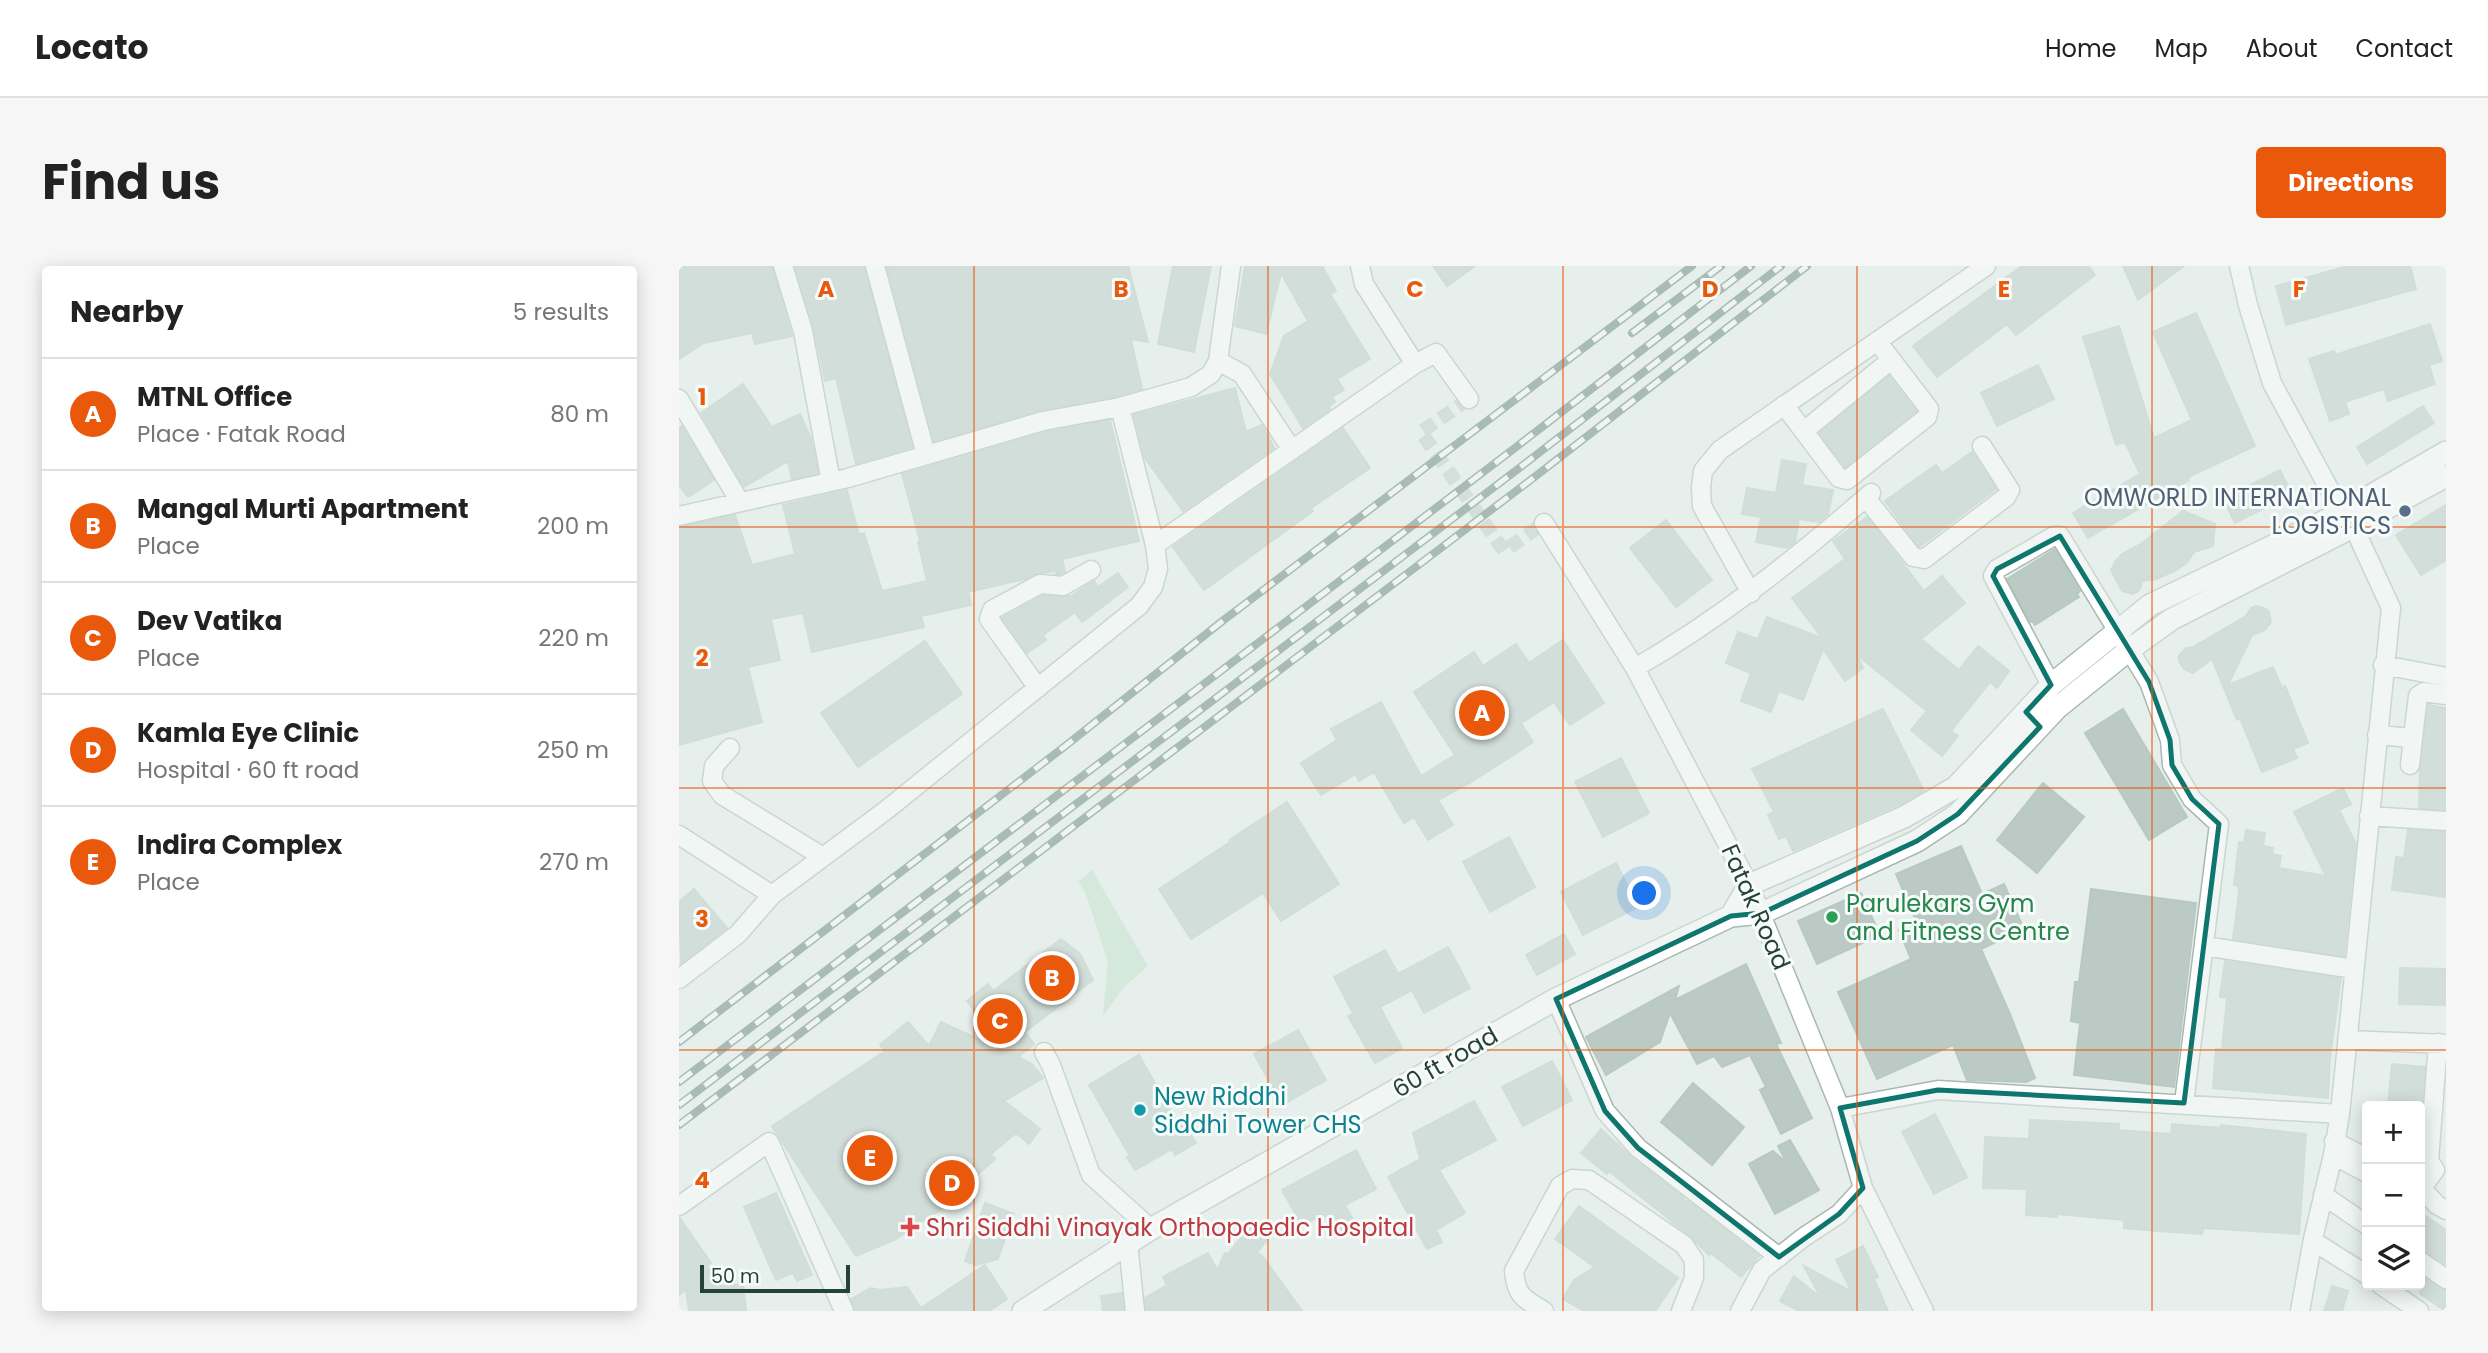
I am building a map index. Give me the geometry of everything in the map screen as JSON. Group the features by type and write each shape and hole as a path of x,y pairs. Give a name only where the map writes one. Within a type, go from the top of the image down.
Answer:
{"street":[{"path":"783,266 803,331 831,482"},
{"path":"876,266 926,455"},
{"path":"679,516 831,482 1043,421 1120,407 1191,387 1211,374 1218,361 1231,266"},
{"path":"1360,266 1364,284 1415,364"},
{"path":"1751,593 1702,506 1703,471 1720,450 1986,266"},
{"path":"2239,266 2272,383 2348,519 2391,608 2383,665 2340,1114 2300,1311"},
{"path":"1784,405 1839,478 1847,480 1927,417 1929,409 1877,341"},
{"path":"1156,545 1415,364 1436,353 1469,399"},
{"path":"1804,431 1892,360"},
{"path":"1218,361 1242,374 1292,450"},
{"path":"679,399 740,502"},
{"path":"679,979 739,934 772,895 885,811 1139,606 1153,587 1158,569 1156,545 1120,407"},
{"path":"1635,668 1692,634 1751,593 1790,564 1868,495 1913,557 1924,559 2006,496 2010,489 1982,446"},
{"path":"2348,519 2446,452"},
{"path":"2033,719 2057,708 2123,641 2150,605 2446,476"},
{"name":"Fatak Road","path":"1544,523 1635,668 1749,885 1840,1108 1863,1188 1924,1311"},
{"path":"2051,685 1993,576 1997,569 2054,536 2060,536 2149,682 2170,740 2172,765 2192,799 2219,824 2184,1103"},
{"path":"1038,688 989,619 992,610 1040,584 1063,586 1091,570"},
{"path":"1731,916 1749,885 1963,794 2033,719 2051,685 2123,641"},
{"path":"2383,665 2446,677"},
{"path":"2410,765 2418,696 2424,692 2446,695"},
{"path":"2377,735 2413,738"},
{"path":"730,748 714,766 712,781 722,795 823,857"},
{"path":"1731,916 1762,913 1917,841 1958,814 1963,794"},
{"path":"2369,816 2446,821"},
{"path":"679,835 772,895"},
{"name":"60 ft road","path":"1023,1311 1151,1229 1556,999 1731,916"},
{"path":"2204,946 2354,969"},
{"path":"1556,999 1605,1111 1638,1148 1779,1257"},
{"path":"2347,1040 2442,1044 2441,1080 2429,1161 2441,1170 2425,1184"},
{"path":"1044,1052 1091,1175 1151,1229"},
{"path":"1840,1108 1938,1090 2340,1114"},
{"path":"679,1206 769,1142 844,1311"},
{"path":"2334,1148 2362,1156"},
{"path":"2334,1148 2362,1169"},
{"path":"1544,1311 1524,1299 1515,1286 1514,1271 1560,1185 1572,1179 1589,1180 1684,1245 1694,1260 1694,1278 1681,1311"},
{"path":"1740,1311 1762,1270 1839,1214 1863,1188"},
{"path":"2425,1192 2446,1210"},
{"path":"2323,1195 2362,1222"},
{"path":"2313,1241 2362,1272"},
{"path":"1128,1243 1135,1311"},
{"path":"2425,1264 2446,1279"},
{"path":"2388,1290 2419,1311"}],"highlighted area":[{"path":"2060,536 2149,682 2170,740 2172,765 2192,799 2219,824 2184,1103 1938,1090 1840,1108 1863,1188 1839,1214 1779,1257 1638,1148 1605,1111 1556,999 1731,916 1762,913 1917,841 1958,814 2040,727 2026,712 2051,685 1993,576 1997,569"}],"green space":[{"path":"1092,870 1148,966 1124,987 1103,1016 1108,962 1086,894 1078,882"}],"building":[{"path":"679,266 772,266 792,336 755,344 752,333 704,343 679,359"},
{"path":"795,266 864,266 912,447 856,464 836,378 825,381 814,328"},
{"path":"887,266 1128,266 1148,342 1131,339 1142,389 1040,410 934,441"},
{"path":"1173,266 1211,266 1194,352 1158,344"},
{"path":"1245,266 1322,266 1336,291 1330,294 1370,359 1337,379 1344,390 1332,397 1335,402 1328,407 1330,409 1303,428 1270,374 1284,336 1308,321 1281,273 1266,334 1235,326"},
{"path":"1433,266 1475,266 1447,286"},
{"path":"2022,266 2088,266 2095,275 2016,335 2007,324 1937,377 1913,346"},
{"path":"2123,266 2184,266 2138,300"},
{"path":"2348,266 2410,266 2416,289 2286,325 2276,286"},
{"path":"2196,313 2255,446 2188,477 2189,480 2088,538 2073,513 2140,474 2125,442 2116,445 2083,337 2119,326 2154,438 2192,420 2153,332"},
{"path":"2430,324 2442,361 2429,365 2435,384 2388,401 2384,389 2345,402 2349,414 2330,421 2309,359 2334,351 2335,355"},
{"path":"2038,365 2054,399 1997,426 1981,393"},
{"path":"1889,376 1916,411 1845,467 1819,433"},
{"path":"743,384 772,427 800,414 811,439 818,473 792,479 788,461 744,487 701,413"},
{"path":"1235,388 1246,432 1262,425 1274,448 1183,511 1145,458 1134,415"},
{"path":"2423,406 2434,423 2367,464 2357,447"},
{"path":"1110,420 1139,541 1062,559 1065,572 1060,574 1056,574 1059,571 1040,573 968,592 971,605 921,616 924,627 812,652 803,613 771,619 780,660 748,667 762,722 679,745 679,527 735,515 752,565 795,554 783,505 847,490 859,535 864,533 882,591 927,581 918,542 920,541 902,474 1046,432"},
{"path":"682,426 714,480 688,497 679,485 679,428"},
{"path":"1343,428 1370,468 1311,508 1313,511 1204,590 1173,547"},
{"path":"1972,452 1996,489 1919,547 1885,501 1936,465 1942,473"},
{"path":"1782,460 1806,464 1802,485 1833,490 1828,514 1819,522 1799,519 1795,542 1787,548 1756,542 1761,517 1742,514 1747,488 1776,493"},
{"path":"2280,470 2292,494 2235,523 2223,499"},
{"path":"2446,505 2446,560 2421,575 2396,535"},
{"path":"2183,511 2215,524 2213,546 2194,552 2187,563 2174,571 2156,579 2142,581 2137,592 2132,594 2122,591 2111,570 2115,562 2122,554 2141,544"},
{"path":"1867,517 1924,591 1942,576 1965,603 1921,639 1959,670 1978,646 2009,671 1997,688 1990,682 1951,731 1958,736 1942,756 1911,730 1927,711 1857,655 1863,668 1845,681 1823,649 1803,700 1779,691 1771,712 1741,701 1751,673 1726,663 1738,632 1758,639 1767,617 1822,638 1792,598 1845,559 1833,541"},
{"path":"1666,520 1712,580 1676,607 1630,548"},
{"path":"2055,549 2080,591 2077,594 2079,597 2035,625 2030,622 2007,579"},
{"path":"1118,573 1128,587 1082,622 1075,612 1043,635 1046,640 1027,653 1002,618 1042,596 1071,596 1094,581 1098,587"},
{"path":"2256,606 2269,612 2271,622 2265,630 2252,635 2228,685 2273,667 2282,688 2285,686 2308,743 2293,749 2297,758 2262,772 2212,659 2193,673 2184,669 2179,661 2179,656 2186,648 2193,647 2246,616 2251,608"},
{"path":"1563,640 1604,703 1570,725 1554,702 1521,723 1533,742 1438,800 1453,825 1428,840 1414,817 1404,823 1374,772 1359,781 1356,774 1321,795 1301,763 1337,740 1331,729 1381,702 1421,776 1455,755 1414,692 1474,652 1483,666 1516,644 1529,663"},
{"path":"925,641 962,694 858,767 821,713"},
{"path":"2428,705 2446,708 2446,810 2419,808 2420,769"},
{"path":"1883,709 1924,791 1793,851 1786,836 1779,839 1768,815 1774,812 1752,769"},
{"path":"2123,709 2187,817 2149,840 2085,733"},
{"path":"1621,758 1649,813 1603,837 1575,782"},
{"path":"2043,783 2084,817 2037,873 1997,840"},
{"path":"2343,788 2351,804 2339,810 2356,844 2344,956 2233,939 2239,893 2238,886 2234,885 2239,842 2244,843 2246,830 2265,833 2263,846 2273,848 2272,854 2281,856 2279,868 2326,876 2294,812"},
{"path":"1287,802 1339,884 1281,921 1263,893 1191,939 1159,889"},
{"path":"2408,830 2446,832 2446,897 2392,890 2396,857 2404,858"},
{"path":"1509,837 1535,887 1490,912 1463,862"},
{"path":"1961,846 1982,894 2004,884 2024,929 1981,949 2035,1078 2026,1082 1967,1080 1953,1045 1877,1079 1838,992 1911,959 1899,930 1917,923 1896,874"},
{"path":"1616,863 1638,907 1583,935 1561,892"},
{"path":"694,889 727,928 681,963 679,902"},
{"path":"2091,889 2196,903 2174,1087 2074,1075 2080,1023 2071,1021"},
{"path":"1861,893 1880,935 1817,964 1798,921"},
{"path":"1564,934 1575,954 1537,975 1526,955"},
{"path":"1061,939 1080,954 1093,980 1025,1032 1034,1044 1018,1057 1032,1064 1043,1078 1004,1101 1040,1129 1029,1144 1016,1133 991,1154 995,1159 957,1193 963,1195 896,1239 856,1256 772,1126 885,1051 880,1045 908,1022 929,1046 941,1022 1007,1052 967,1001 988,984 993,991"},
{"path":"1448,947 1470,988 1424,1013 1412,990 1380,1007 1402,1048 1375,1063 1348,1016 1353,1013 1334,977 1385,950 1398,974"},
{"path":"2225,961 2341,978 2330,1058 2328,1098 2213,1088 2216,1049 2222,1050 2227,998 2220,997"},
{"path":"1746,964 1781,1043 1776,1044 1812,1118 1781,1134 1760,1090 1766,1087 1750,1055 1722,1067 1714,1056 1697,1064 1670,1013 1660,1042 1606,1075 1586,1037 1679,986 1675,1000"},
{"path":"2400,968 2446,969 2446,1005 2399,1004"},
{"path":"1298,1030 1326,1080 1282,1105 1254,1054"},
{"name":"New Riddhi Siddhi Tower CHS","path":"1139,1055 1179,1126 1184,1123 1196,1143 1175,1155 1172,1149 1135,1170 1127,1157 1130,1156 1089,1085"},
{"path":"1552,1061 1572,1100 1523,1126 1502,1087"},
{"path":"2392,1064 2425,1067 2422,1101 2388,1101"},
{"path":"1693,1083 1744,1127 1712,1165 1661,1122"},
{"path":"1474,1101 1496,1140 1439,1170 1465,1213 1436,1230 1442,1242 1427,1249 1388,1177 1420,1159 1413,1133"},
{"path":"1935,1114 1967,1177 1934,1194 1902,1132"},
{"path":"2030,1120 2119,1124 2119,1130 2171,1134 2172,1124 2220,1128 2221,1125 2306,1134 2299,1234 2203,1228 2202,1234 2157,1231 2124,1228 2124,1220 2057,1214 2057,1217 2026,1215 2027,1189 1983,1188 1985,1137 2029,1139"},
{"path":"1601,1129 1631,1157 1684,1198 1682,1200 1688,1201 1759,1256 1741,1277 1711,1253 1709,1255 1690,1236 1609,1171 1607,1174 1581,1153"},
{"path":"1790,1140 1819,1190 1775,1214 1749,1164 1773,1151 1787,1163 1778,1146"},
{"path":"1356,1150 1376,1189 1345,1205 1356,1225 1336,1236 1324,1214 1302,1226 1282,1190"},
{"path":"776,1193 812,1275 797,1281 793,1273 776,1280 744,1207"},
{"path":"985,1203 1014,1214 998,1259 976,1265 965,1261"},
{"path":"1579,1206 1678,1278 1655,1311 1584,1311 1563,1299 1574,1280 1595,1267 1555,1239"},
{"path":"2425,1215 2446,1230 2446,1265 2426,1252"},
{"path":"679,1217 711,1263 707,1266 722,1286 743,1284 746,1311 689,1311 686,1290 679,1295"},
{"path":"1255,1220 1272,1234 1257,1252 1302,1311 1146,1311 1145,1298 1167,1285 1163,1277 1208,1253 1217,1270 1225,1253 1228,1254"},
{"path":"1863,1246 1878,1277 1874,1279 1888,1311 1799,1311 1780,1301 1794,1276 1821,1298 1804,1266 1852,1292 1836,1260"},
{"path":"985,1265 1007,1299 989,1311 855,1311 851,1299 871,1288 880,1290 907,1287 921,1308"},
{"path":"2425,1278 2446,1290 2446,1311 2420,1294 2420,1290 2425,1290"},
{"path":"2332,1286 2348,1291 2342,1311 2324,1311"},
{"path":"1122,1293 1124,1311 1103,1311 1101,1296"}],"tunnel":[{"path":"1469,399 1421,432 1504,551 1544,523"}],"railway":[{"path":"679,1042 1064,747 1225,619 1692,266"},
{"path":"1632,333 1721,266"},
{"path":"679,1082 1751,266"},
{"path":"679,1105 1518,469 1781,266"},
{"path":"679,1125 1528,482 1807,266"}],"place":[{"name":"OMWORLD INTERNATIONAL LOGISTICS","path":"2405,511"},
{"name":"MTNL Office","path":"1482,713"},
{"name":"Parulekars Gym and Fitness Centre","path":"1832,917"},
{"name":"Mangal Murti Apartment","path":"1052,978"},
{"name":"Dev Vatika","path":"1000,1021"},
{"name":"New Riddhi Siddhi Tower CHS","path":"1140,1110"},
{"name":"Indira Complex","path":"870,1158"},
{"name":"Kamla Eye Clinic","path":"952,1183"},
{"name":"Shri Siddhi Vinayak Orthopaedic Hospital","path":"910,1227"}]}
